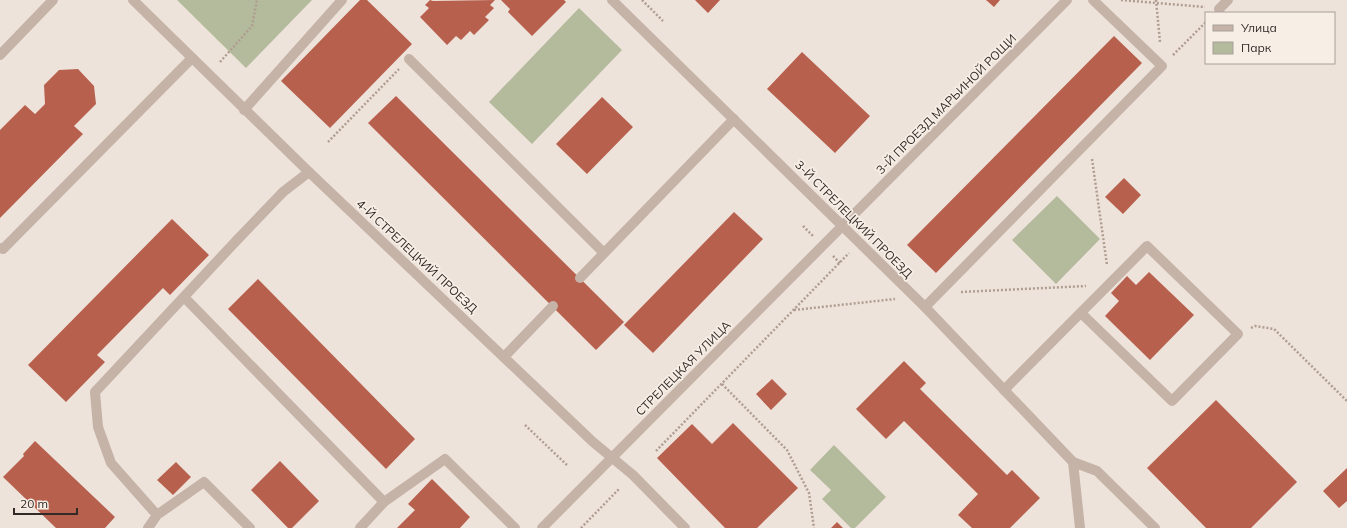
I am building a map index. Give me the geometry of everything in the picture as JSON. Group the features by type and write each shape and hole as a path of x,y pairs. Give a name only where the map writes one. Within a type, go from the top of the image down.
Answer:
{"street":[{"path":"0,55 53,0"},
{"name":"4-Й СТРЕЛЕЦКИЙ ПРОЕЗД","path":"133,0 244,110 593,442 633,474 685,528"},
{"path":"244,110 342,0"},
{"name":"3-Й СТРЕЛЕЦКИЙ ПРОЕЗД","path":"612,0 925,307 1073,462"},
{"name":"3-Й ПРОЕЗД МАРЬИНОЙ РОЩИ","path":"843,227 1067,0"},
{"path":"925,307 1162,66 1094,0"},
{"path":"1220,8 1228,0"},
{"path":"1,251 192,58"},
{"path":"409,59 604,253"},
{"path":"580,278 734,119"},
{"path":"157,515 111,463 98,427 95,392 283,192 309,172"},
{"name":"СТРЕЛЕЦКАЯ УЛИЦА","path":"542,528 843,227"},
{"path":"1004,390 1081,312 1109,285 1147,246 1238,334 1172,401 1081,312"},
{"path":"184,297 384,502"},
{"path":"504,357 553,306"},
{"path":"360,528 384,502 445,459 515,528"},
{"path":"1080,528 1073,462 1097,471 1155,528"},
{"path":"148,528 157,515 204,482 250,528"}],"path":[{"path":"220,62 252,26 257,0"},
{"path":"642,0 663,21"},
{"path":"1121,0 1220,8"},
{"path":"1157,2 1162,66"},
{"path":"1162,66 1205,23"},
{"path":"328,142 409,59"},
{"path":"1089,140 1109,285"},
{"path":"656,451 859,243"},
{"path":"1238,334 1255,326 1274,329 1347,401"},
{"path":"722,384 787,450 809,493 814,528"},
{"path":"525,425 568,466"},
{"path":"581,528 619,489"}],"green space":[{"path":"177,0 312,0 246,68"},
{"path":"579,8 622,50 532,144 489,102"},
{"path":"1057,196 1100,239 1056,284 1012,240"},
{"path":"834,445 886,497 855,528 851,528 822,499 831,490 810,470"}],"building":[{"path":"360,0 367,0 412,44 330,128 281,81"},
{"path":"430,0 495,0 490,5 494,8 485,17 489,20 474,35 470,31 461,40 456,36 447,45 420,17 429,8 425,5"},
{"path":"501,0 564,0 566,2 532,36 508,12 510,9"},
{"path":"695,0 720,0 708,13"},
{"path":"986,0 1000,0 994,7"},
{"path":"1114,36 1142,63 936,273 907,245"},
{"path":"802,52 870,116 835,153 767,89"},
{"path":"78,69 94,86 96,104 74,126 83,134 0,218 0,130 25,105 35,114 45,104 44,85 59,70"},
{"path":"396,96 624,322 596,350 368,123"},
{"path":"602,97 633,127 587,174 556,144"},
{"path":"1124,178 1141,195 1123,214 1105,197"},
{"path":"734,212 763,239 653,353 624,325"},
{"path":"172,219 209,255 170,295 163,288 97,355 105,362 66,402 28,365"},
{"path":"1149,272 1194,315 1150,360 1105,316 1119,301 1111,293 1127,276 1136,285"},
{"path":"258,279 415,439 386,469 228,309"},
{"path":"904,361 926,383 920,389 1007,475 1012,470 1040,498 1010,528 972,528 958,515 978,494 904,421 886,439 856,409"},
{"path":"772,379 787,394 771,410 756,394"},
{"path":"1216,400 1297,482 1251,528 1206,528 1147,468"},
{"path":"733,423 798,488 757,528 725,528 657,458 692,424 712,444"},
{"path":"35,441 115,517 105,528 56,528 3,477 24,456 23,454"},
{"path":"280,461 319,501 292,528 288,528 251,490"},
{"path":"176,462 191,477 173,495 157,480"},
{"path":"1347,468 1347,501 1339,508 1323,491"},
{"path":"432,479 470,517 460,528 397,528 415,510 408,504"},
{"path":"837,522 843,528 831,528"}]}
